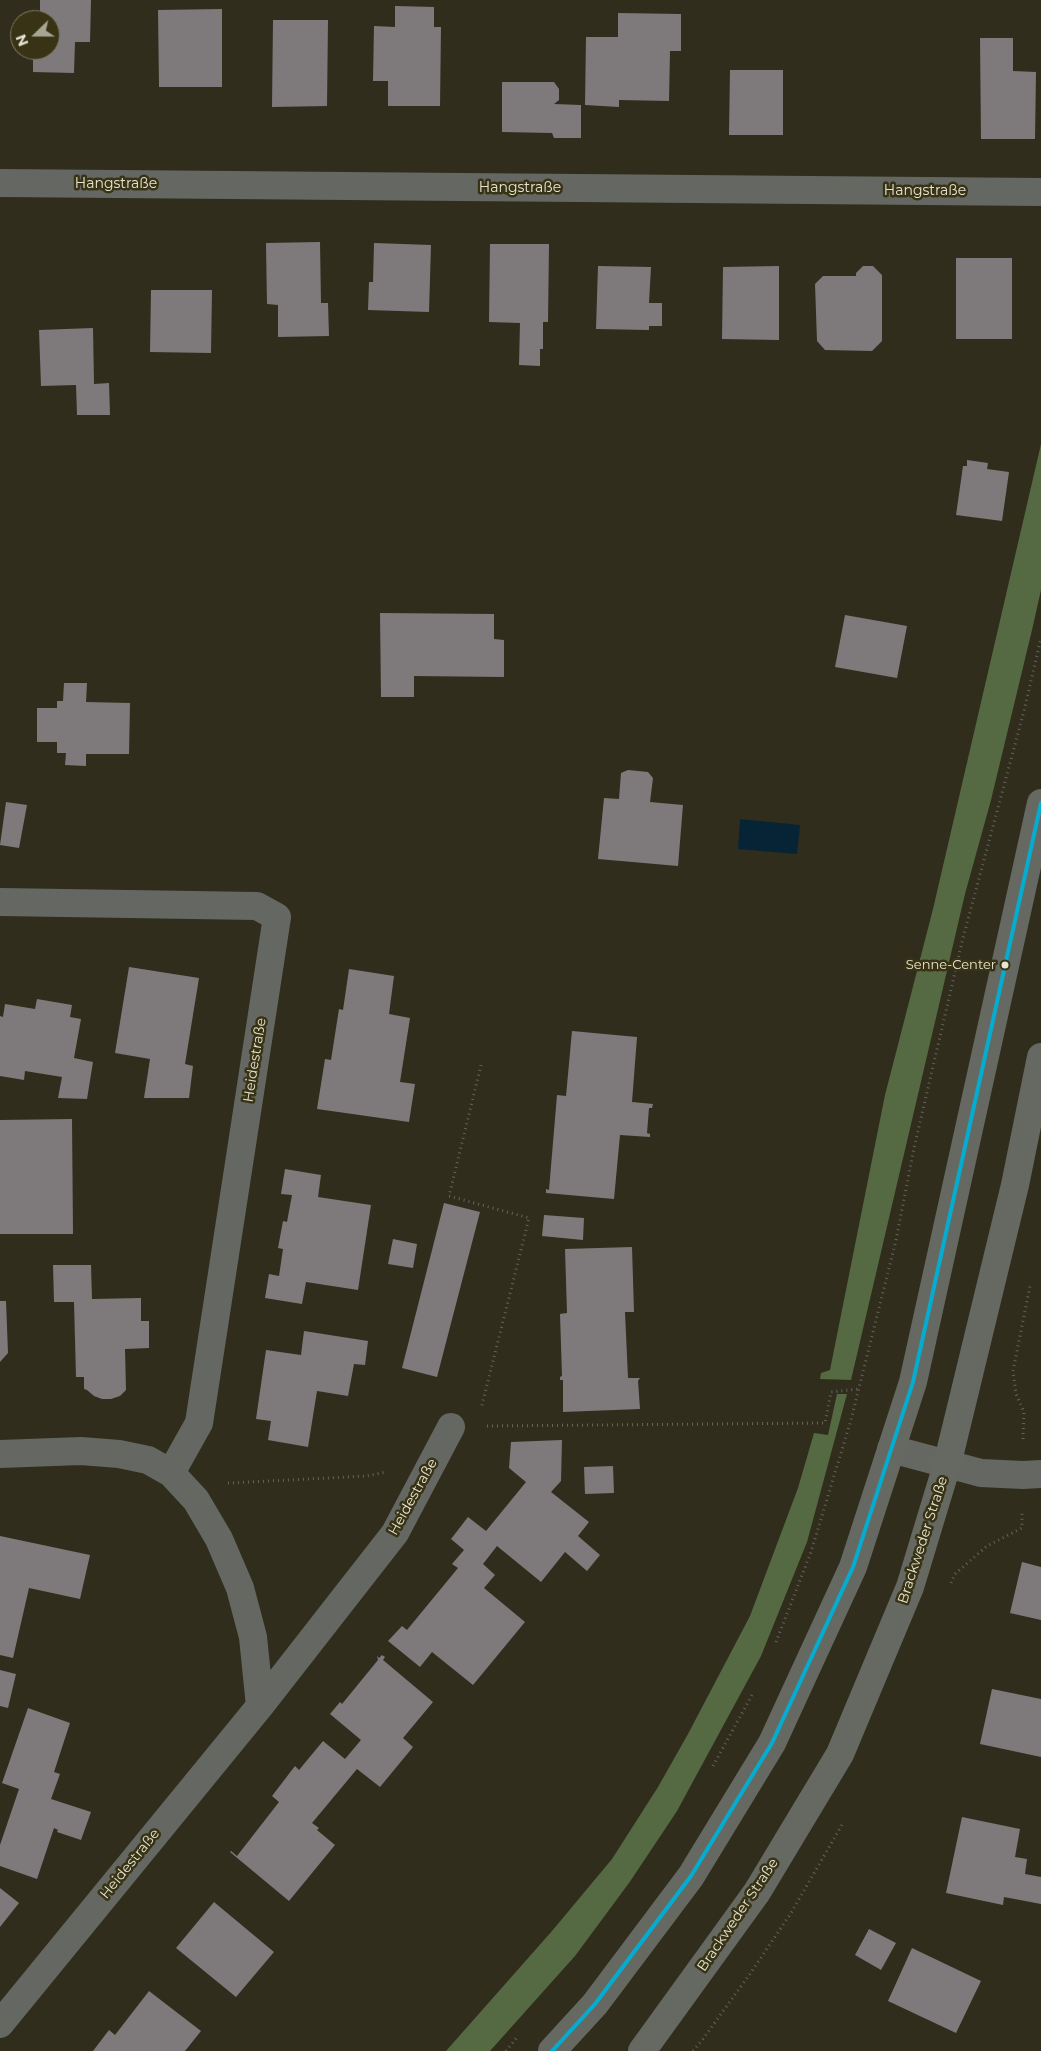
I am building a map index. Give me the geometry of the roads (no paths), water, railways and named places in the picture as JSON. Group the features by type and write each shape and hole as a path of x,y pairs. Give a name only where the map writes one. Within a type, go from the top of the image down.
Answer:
{"main road":[{"path":"552,2051 595,2004 691,1876 772,1743 853,1567 913,1382 1041,803"},
{"name":"Brackweder Straße","path":"642,2051 757,1892 840,1754 910,1587 947,1465 1015,1185 1041,1057"}],"street":[{"name":"Hangstraße","path":"0,183 1041,192"},
{"name":"Heidestraße","path":"0,902 257,906 277,917 199,1423 170,1473"},
{"name":"Heidestraße","path":"0,2024 260,1706 395,1533 431,1464 464,1426"},
{"path":"891,1449 981,1473 1041,1474"},
{"path":"0,1454 81,1451 119,1454 148,1460 170,1473 196,1500 219,1539 240,1588 253,1637 260,1706"}],"water":[{"path":"740,819 800,825 797,854 738,849"}],"place":[{"name":"Senne-Center","path":"1005,965"}]}
